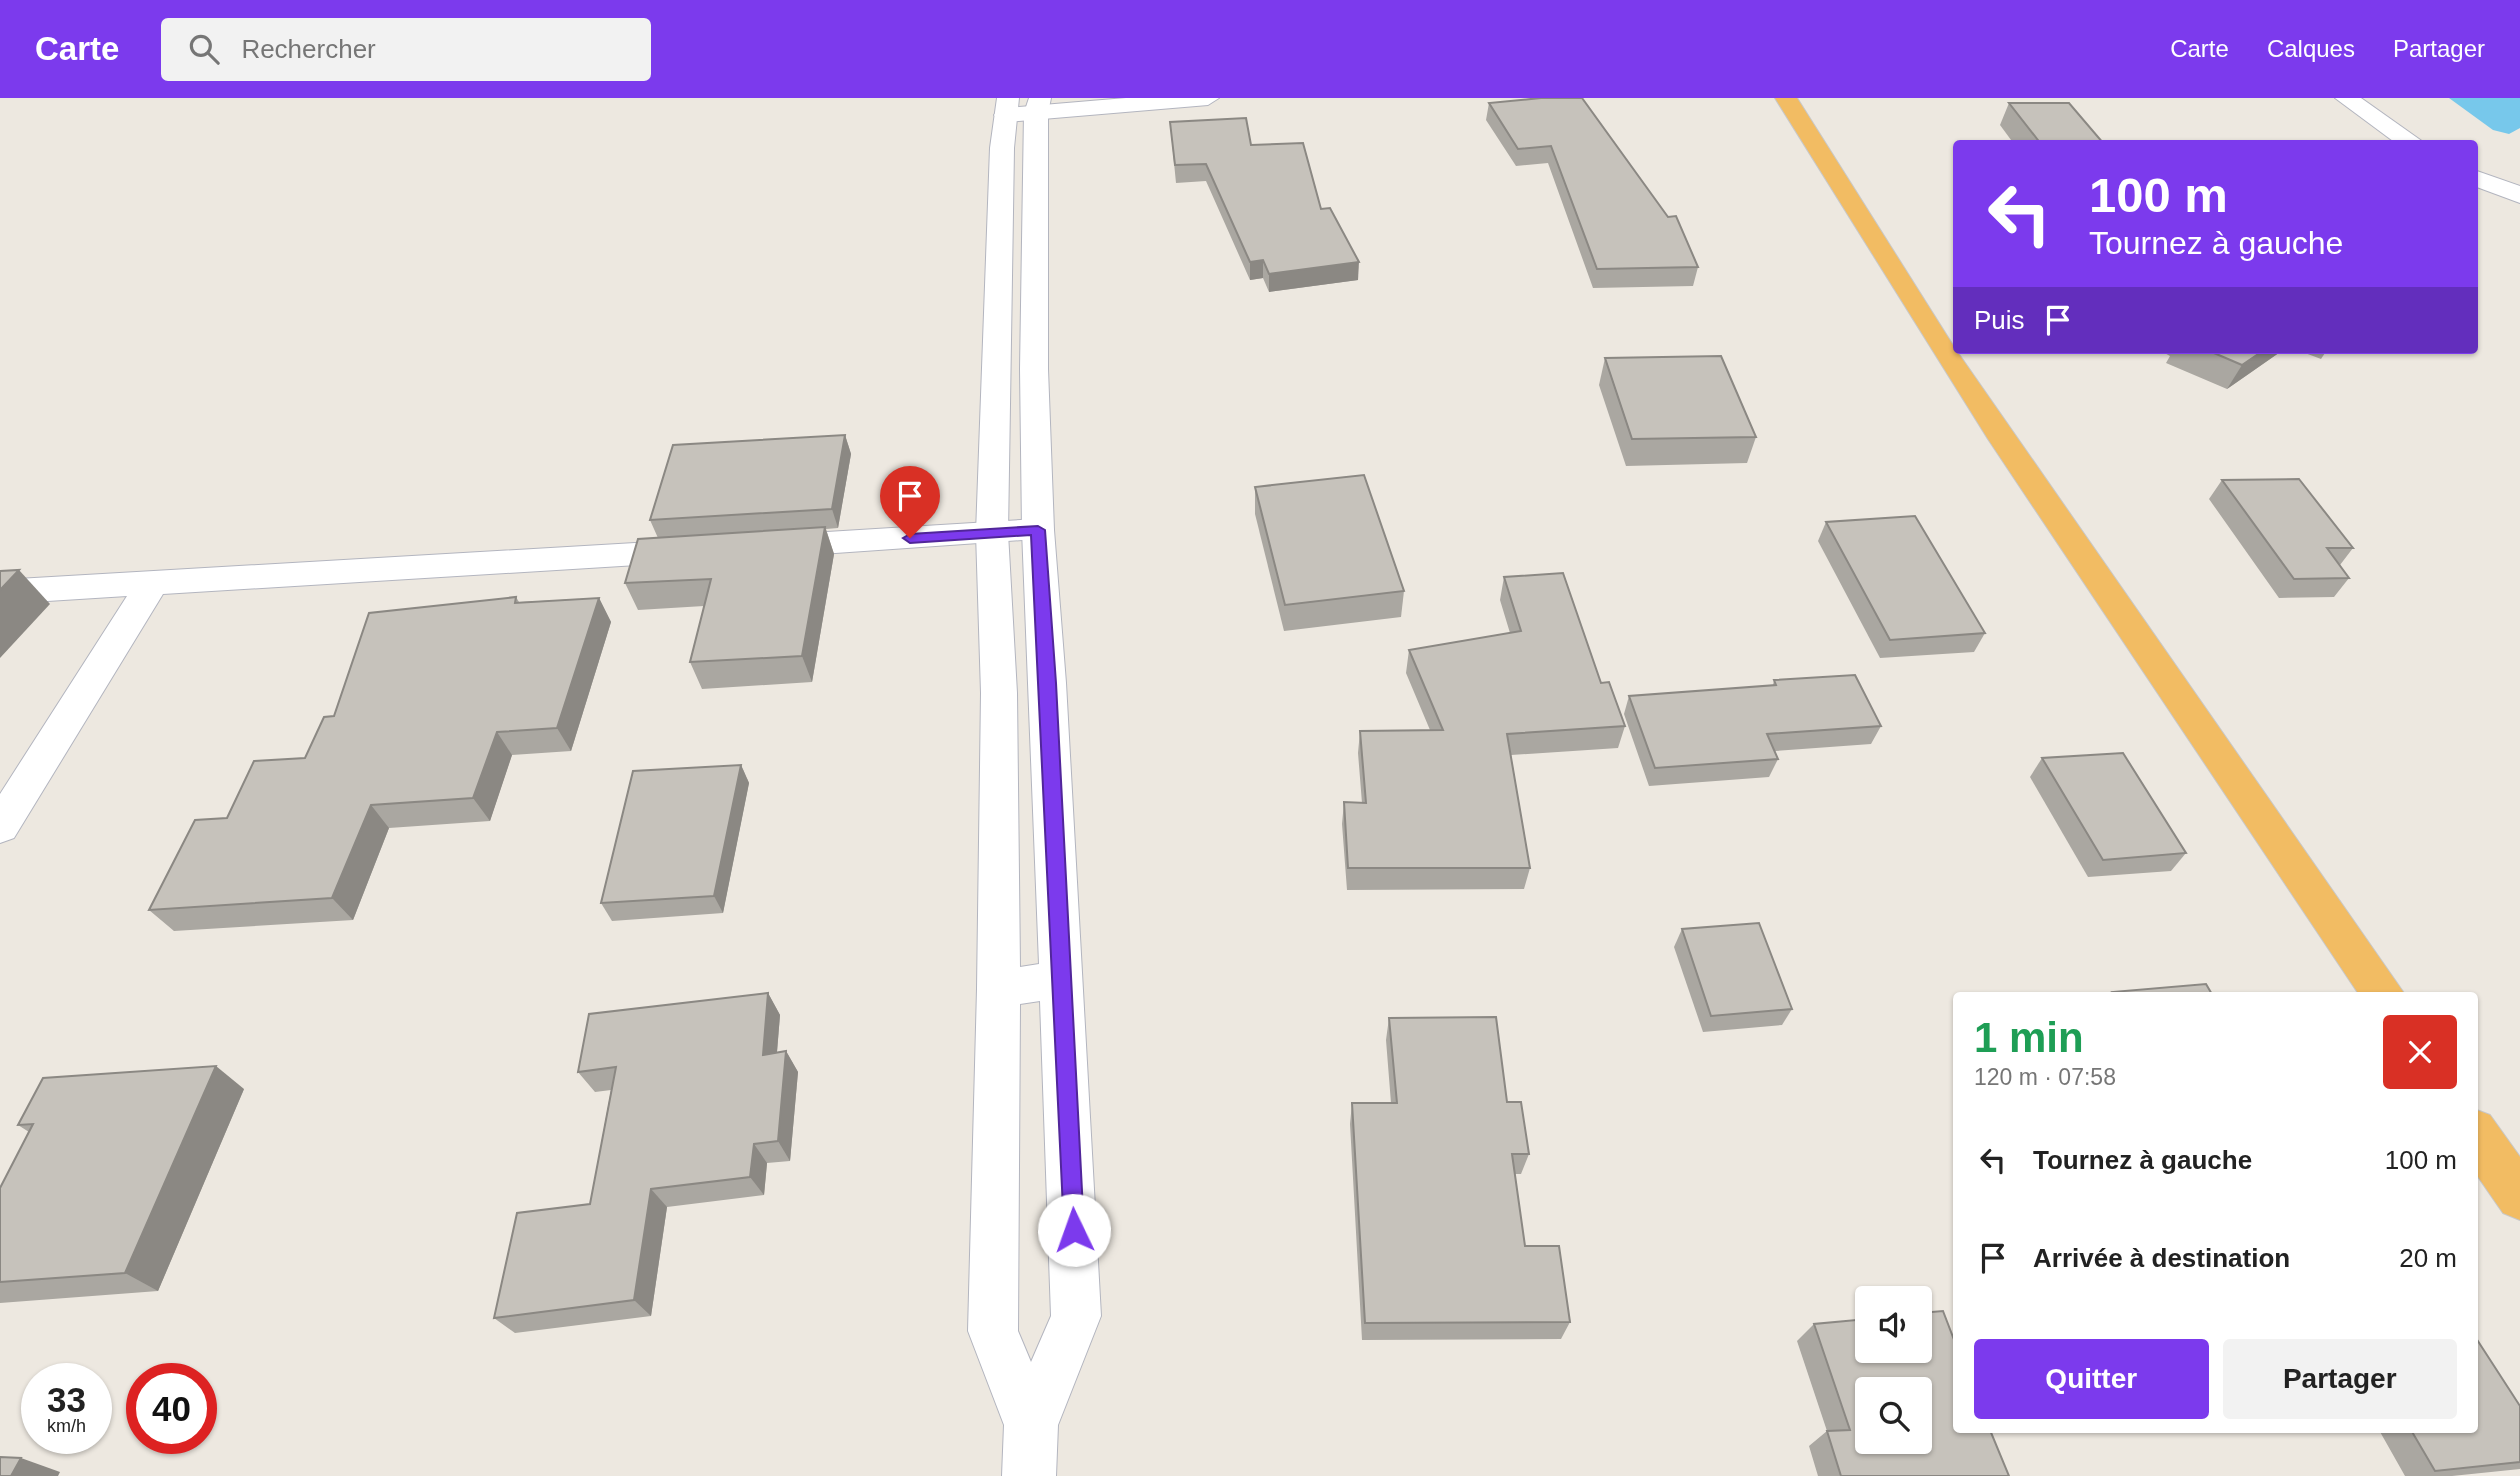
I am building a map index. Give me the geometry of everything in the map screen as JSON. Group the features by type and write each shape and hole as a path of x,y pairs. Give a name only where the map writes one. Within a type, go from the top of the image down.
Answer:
{"highway":[{"path":"1786,98 1837,186 1913,305 2381,992"},
{"path":"2478,1135 2520,1197"}],"street":[{"path":"1023,106 1208,98"},
{"path":"2346,98 2408,140"},
{"path":"1023,106 1038,530 1048,683 1076,1316 1030,1451"},
{"path":"1023,106 1002,148 992,533 999,693 999,989 993,1331 1030,1451"},
{"path":"2478,179 2520,195"},
{"path":"0,592 1038,530"},
{"path":"0,827 153,582"},
{"path":"999,693 1048,683"},
{"path":"999,989 1062,979"}],"water":[{"path":"2449,98 2520,98 2520,128 2509,134 2493,130"}],"building":[{"path":"1541,98 1582,98 1668,217 1676,216 1698,267 1597,269 1551,146 1518,149 1489,103"},
{"path":"2009,103 2069,103 2101,140 2038,140"},
{"path":"1246,118 1251,145 1303,143 1321,209 1330,208 1359,262 1269,274 1263,260 1250,262 1206,164 1175,165 1170,122"},
{"path":"2216,354 2258,354 2242,365"},
{"path":"1721,356 1756,437 1632,439 1605,358"},
{"path":"845,435 832,509 650,520 673,445"},
{"path":"1364,475 1404,591 1285,605 1255,487"},
{"path":"2299,479 2353,548 2327,548 2349,578 2294,579 2222,480"},
{"path":"1915,516 1985,633 1890,640 1826,522"},
{"path":"825,527 802,656 690,662 711,579 625,583 638,539"},
{"path":"19,570 0,590 0,571"},
{"path":"1563,573 1601,683 1609,682 1625,726 1507,734 1530,868 1348,868 1344,802 1366,803 1360,731 1443,730 1409,650 1521,631 1504,577"},
{"path":"516,597 515,603 599,598 557,728 497,732 473,798 371,805 332,898 149,910 195,820 227,818 254,761 305,758 324,717 334,716 369,613"},
{"path":"1855,675 1881,726 1767,734 1778,759 1655,768 1629,696 1776,685 1774,680"},
{"path":"2123,753 2186,853 2103,860 2042,758"},
{"path":"741,765 714,896 601,903 633,771"},
{"path":"1759,923 1792,1009 1711,1016 1682,929"},
{"path":"2206,984 2211,992 2112,992"},
{"path":"768,993 763,1055 786,1051 778,1141 754,1144 750,1177 651,1189 634,1300 494,1318 517,1213 590,1204 616,1067 578,1072 589,1014"},
{"path":"1496,1017 1507,1102 1521,1102 1529,1154 1512,1154 1525,1246 1559,1246 1570,1322 1365,1323 1352,1103 1397,1103 1389,1018"},
{"path":"216,1066 125,1273 0,1282 0,1188 33,1124 18,1125 43,1078"},
{"path":"1943,1311 1953,1337 1953,1433 1991,1433 2009,1476 1841,1476 1827,1431 1850,1430 1814,1324 1855,1320 1855,1363 1932,1363 1932,1312"},
{"path":"2478,1341 2520,1406 2520,1462 2435,1471 2413,1433 2478,1433"},
{"path":"0,1457 21,1458 11,1476 0,1476"}],"route":[{"path":"910,538 1038,530 1048,683 1074,1230"}]}
